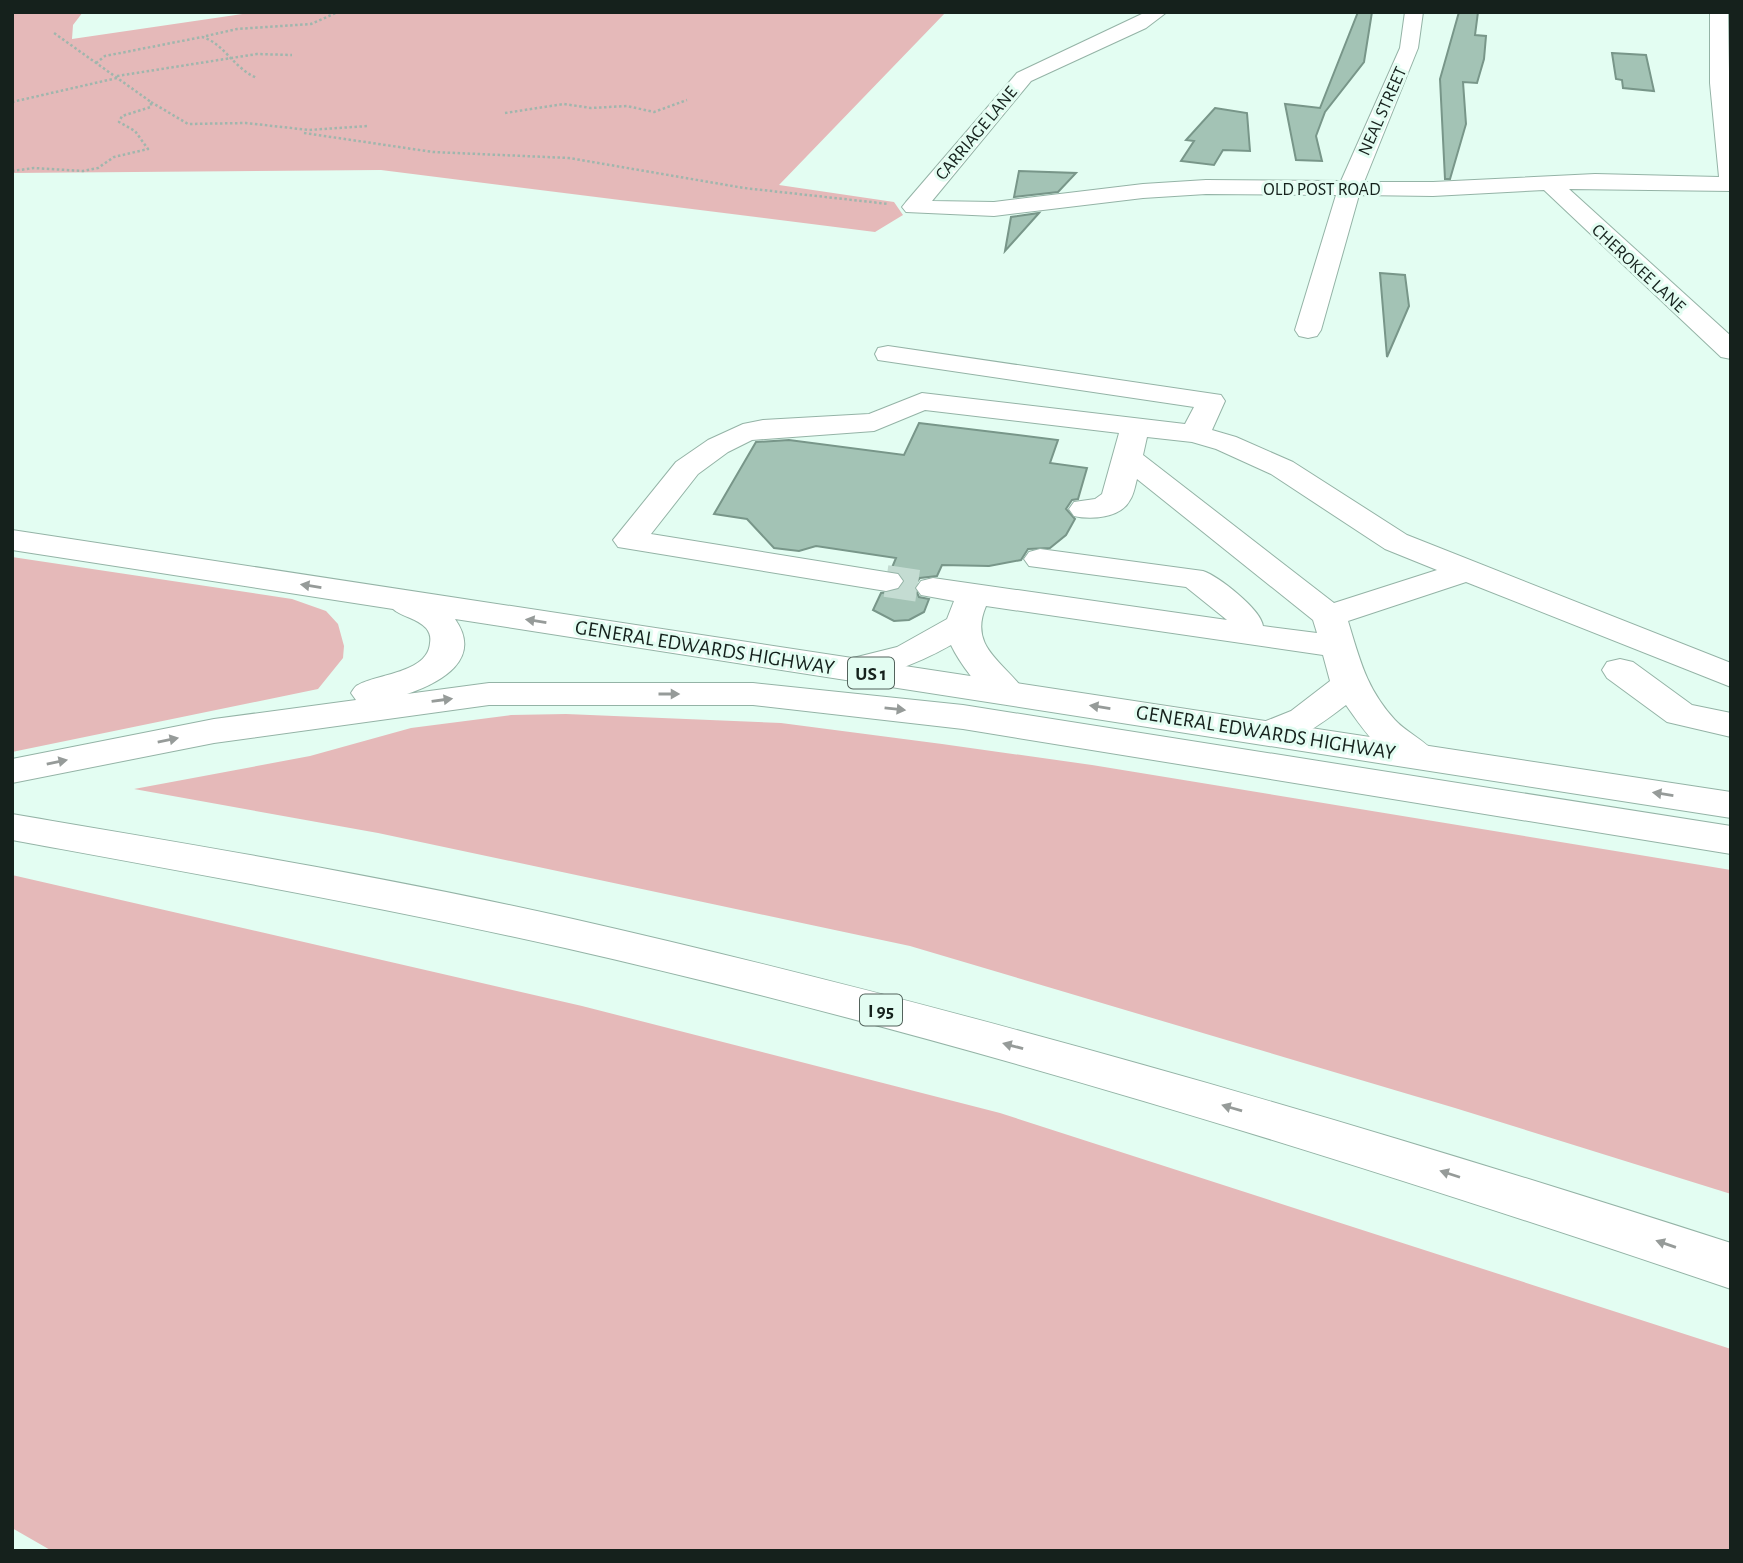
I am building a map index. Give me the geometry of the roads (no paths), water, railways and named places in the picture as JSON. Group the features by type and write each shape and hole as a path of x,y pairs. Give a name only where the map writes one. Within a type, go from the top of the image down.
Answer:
{"main road":[{"name":"CARRIAGE LANE","path":"914,207 1024,77 1140,24 1157,12"},
{"name":"NEAL STREET","path":"1308,330 1349,190 1409,48 1414,12"},
{"path":"1719,12 1720,83 1731,183"},
{"name":"OLD POST ROAD","path":"914,207 994,209 1178,188 1349,190 1642,180 1731,183"},
{"name":"CHEROKEE LANE","path":"1549,183 1731,351"},
{"path":"888,354 1211,401 1195,434"},
{"path":"921,359 922,401"},
{"path":"886,581 629,540 687,468 743,433 763,429 874,422 922,401 1131,442 1195,434 1255,454 1282,468 1396,542 1731,676"},
{"path":"1085,509 1103,507 1116,499 1131,442"},
{"path":"1131,442 1334,632 1349,684 1383,730 1418,756"},
{"name":"GENERAL EDWARDS HIGHWAY","path":"12,540 1731,805"},
{"path":"1040,559 1191,578 1242,615 1246,621 1246,634"},
{"path":"933,588 968,609 1246,634 1334,632 1466,570"},
{"path":"214,731 389,688 420,676 435,666 445,655 449,644 444,627 421,610 384,597"},
{"path":"850,670 909,654 968,609"},
{"path":"968,609 968,646 979,663 1007,692"},
{"path":"1620,670 1680,714 1731,725"},
{"path":"1269,733 1304,719 1349,684"},
{"name":"GENERAL EDWARDS HIGHWAY","path":"12,771 214,731 489,694 753,694 963,717 1731,840"},
{"name":"I 95","path":"12,827 399,897 630,949 901,1016 1294,1126 1574,1213 1731,1266"}],"tunnel":[{"path":"886,581 933,588"}]}
